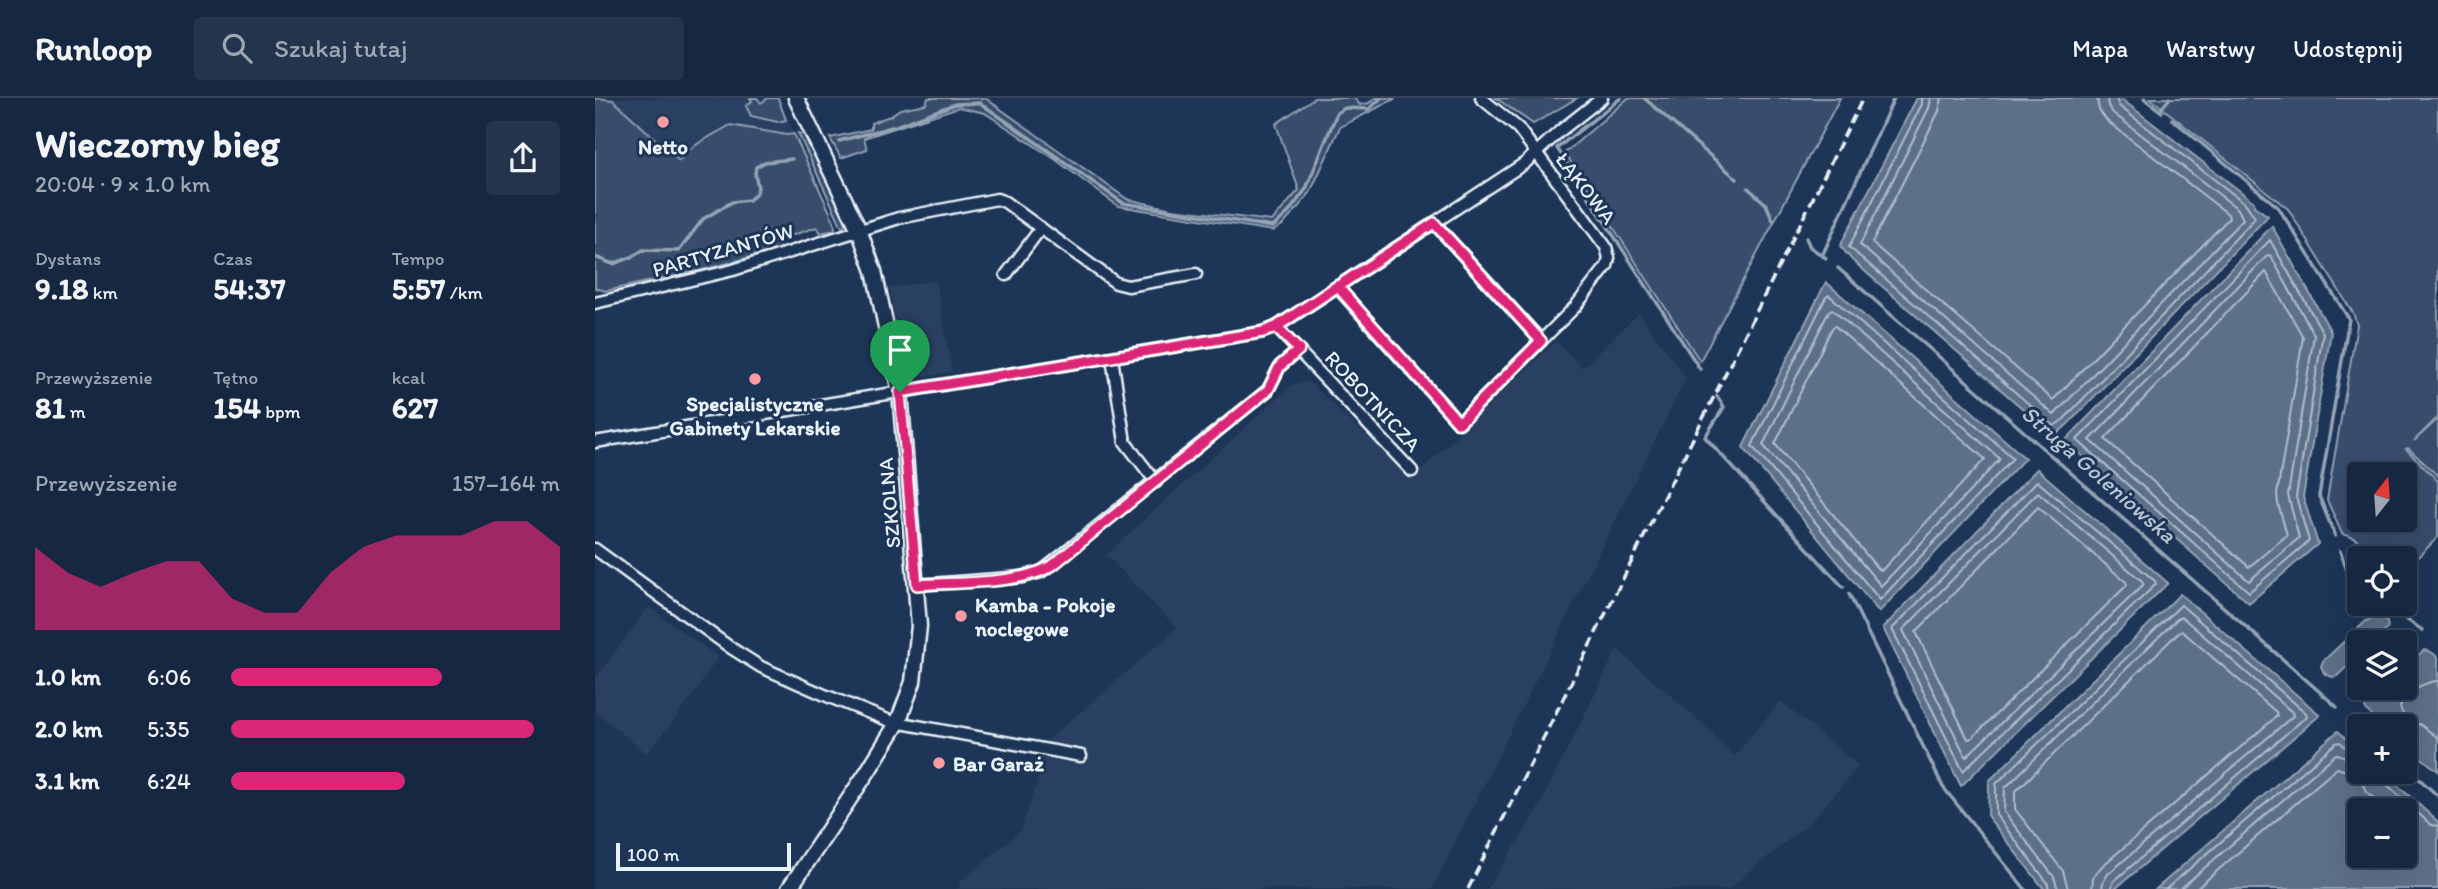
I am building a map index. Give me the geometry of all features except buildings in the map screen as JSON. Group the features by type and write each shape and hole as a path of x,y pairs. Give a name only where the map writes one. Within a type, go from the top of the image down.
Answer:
{"street":[{"name":"SZKOLNA","path":"789,889 898,722 913,682 919,626 900,392 874,271 859,230 796,98"},
{"name":"ŁĄKOWA","path":"1481,98 1518,128 1607,247 1607,267 1575,307 1541,341"},
{"path":"595,442 1244,337 1276,327 1536,154 1602,98"},
{"name":"PARTYZANTÓW","path":"595,303 711,276 899,218 997,199 1121,285 1151,283 1196,274"},
{"path":"1337,286 1459,423 1541,341 1434,223"},
{"path":"1006,275 1041,228"},
{"name":"ROBOTNICZA","path":"1276,327 1412,471"},
{"path":"917,585 1023,577 1041,572 1268,390 1280,366 1299,350"},
{"path":"1112,358 1125,442 1156,482"},
{"path":"595,549 718,640 754,663 877,718 1081,756"}],"shaded area":[{"path":"595,98 613,100 679,161 696,145 730,125 794,134 834,221 835,230 821,233 817,227 778,240 780,249 706,269 606,291 595,288"},
{"path":"611,98 778,98 794,134 730,125 686,150 679,161"},
{"path":"750,98 757,98 761,103 768,98 778,98 786,120 778,122 751,116 746,106 752,101"},
{"path":"928,98 985,98 1127,199 1172,209 1272,221 1299,190 1276,124 1314,98 1354,98 1360,105 1375,98 1396,98 1340,127 1310,193 1284,224 1273,231 1118,206 1056,160 985,113 959,107 864,138 867,149 841,158 830,138 871,129 871,123 900,109 926,104"},
{"path":"1496,98 1577,98 1533,124"},
{"path":"1628,98 1840,98 1700,361 1565,153"},
{"path":"2150,98 2438,98 2438,417 2414,441 2438,419 2438,476 2406,449 2438,481 2438,537 2417,558 2417,546 2364,546 2354,538 2342,534 2327,500 2357,325 2353,313 2288,209"},
{"path":"798,133 805,135 847,221 842,227"},
{"path":"936,280 952,372 908,378 889,288"},
{"path":"1639,313 1686,378 1432,889 958,889 960,882 1021,830 1043,764 1047,741 1177,628 1106,555 1294,383 1309,382 1412,479 1556,341 1582,368"},
{"path":"648,607 718,657 692,697 647,754 595,711 595,680"},
{"path":"1617,649 1710,730 1734,756 1781,701 1859,766 1811,821 1729,889 1487,889 1535,815"}],"water":[{"path":"1917,98 2120,98 2254,202 2254,206 2268,216 2068,424 2058,433 2052,434 1852,260 1841,247"},
{"path":"2272,226 2331,332 2303,497 2318,544 2249,603 2065,441"},
{"path":"1826,282 2025,458 1879,612 1743,447"},
{"path":"2037,469 2168,583 1961,786 1883,628"},
{"path":"2180,594 2320,715 2115,889 2044,889 1988,817 1989,781"},
{"path":"2380,616 2387,622 2388,628 2356,630 2366,621"},
{"path":"2347,639 2347,666 2337,676 2324,673 2321,666"},
{"path":"2424,650 2438,657 2438,771 2417,754 2417,714 2370,714 2365,709 2368,700 2417,700 2417,656"},
{"path":"2338,731 2347,739 2347,784 2396,784 2412,798 2347,798 2347,868 2417,868 2417,803 2438,822 2438,889 2156,889"}],"waterway":[{"name":"Struga Goleniowska","path":"839,141 896,126 955,104 980,103 1123,203 1273,227 1288,213 1306,189 1337,113 1345,108 1369,109 1381,98"},
{"path":"1621,98 1557,148 1700,369"},
{"name":"Struga Goleniowska","path":"1644,98 1737,179"},
{"path":"1822,256 1894,98"},
{"path":"2144,98 2162,112"},
{"path":"2160,110 2170,98"},
{"path":"2172,119 2278,207 2349,319 2319,496 2335,536"},
{"name":"Struga Goleniowska","path":"595,257 613,264 643,250 679,251 703,219 732,202 749,200 756,194 756,167 765,162 792,159"},
{"name":"Struga Goleniowska","path":"1748,188 1766,204 1773,220"},
{"name":"Struga Goleniowska","path":"1806,238 1810,247 1826,258"},
{"name":"Struga Goleniowska","path":"1838,268 2337,707"},
{"path":"1717,396 1724,407 1705,437 1843,587"},
{"path":"2340,551 2347,571"},
{"path":"1849,594 1943,787 2025,889"},
{"path":"2402,616 2422,630"},
{"name":"Struga Goleniowska","path":"2417,777 2438,796"}],"railway":[{"path":"1468,889 1863,98"}],"place":[{"name":"Netto","path":"663,122"},
{"name":"Specjalistyczne Gabinety Lekarskie","path":"755,379"},
{"name":"Kamba - Pokoje noclegowe","path":"961,616"},
{"name":"Bar Garaż","path":"939,763"}],"route":[{"path":"900,392 917,585 1023,577 1053,565 1268,390 1280,366 1299,350 1276,327 1337,286 1434,223 1541,341 1459,423 1337,286 1276,327 1244,337 900,392"}]}
